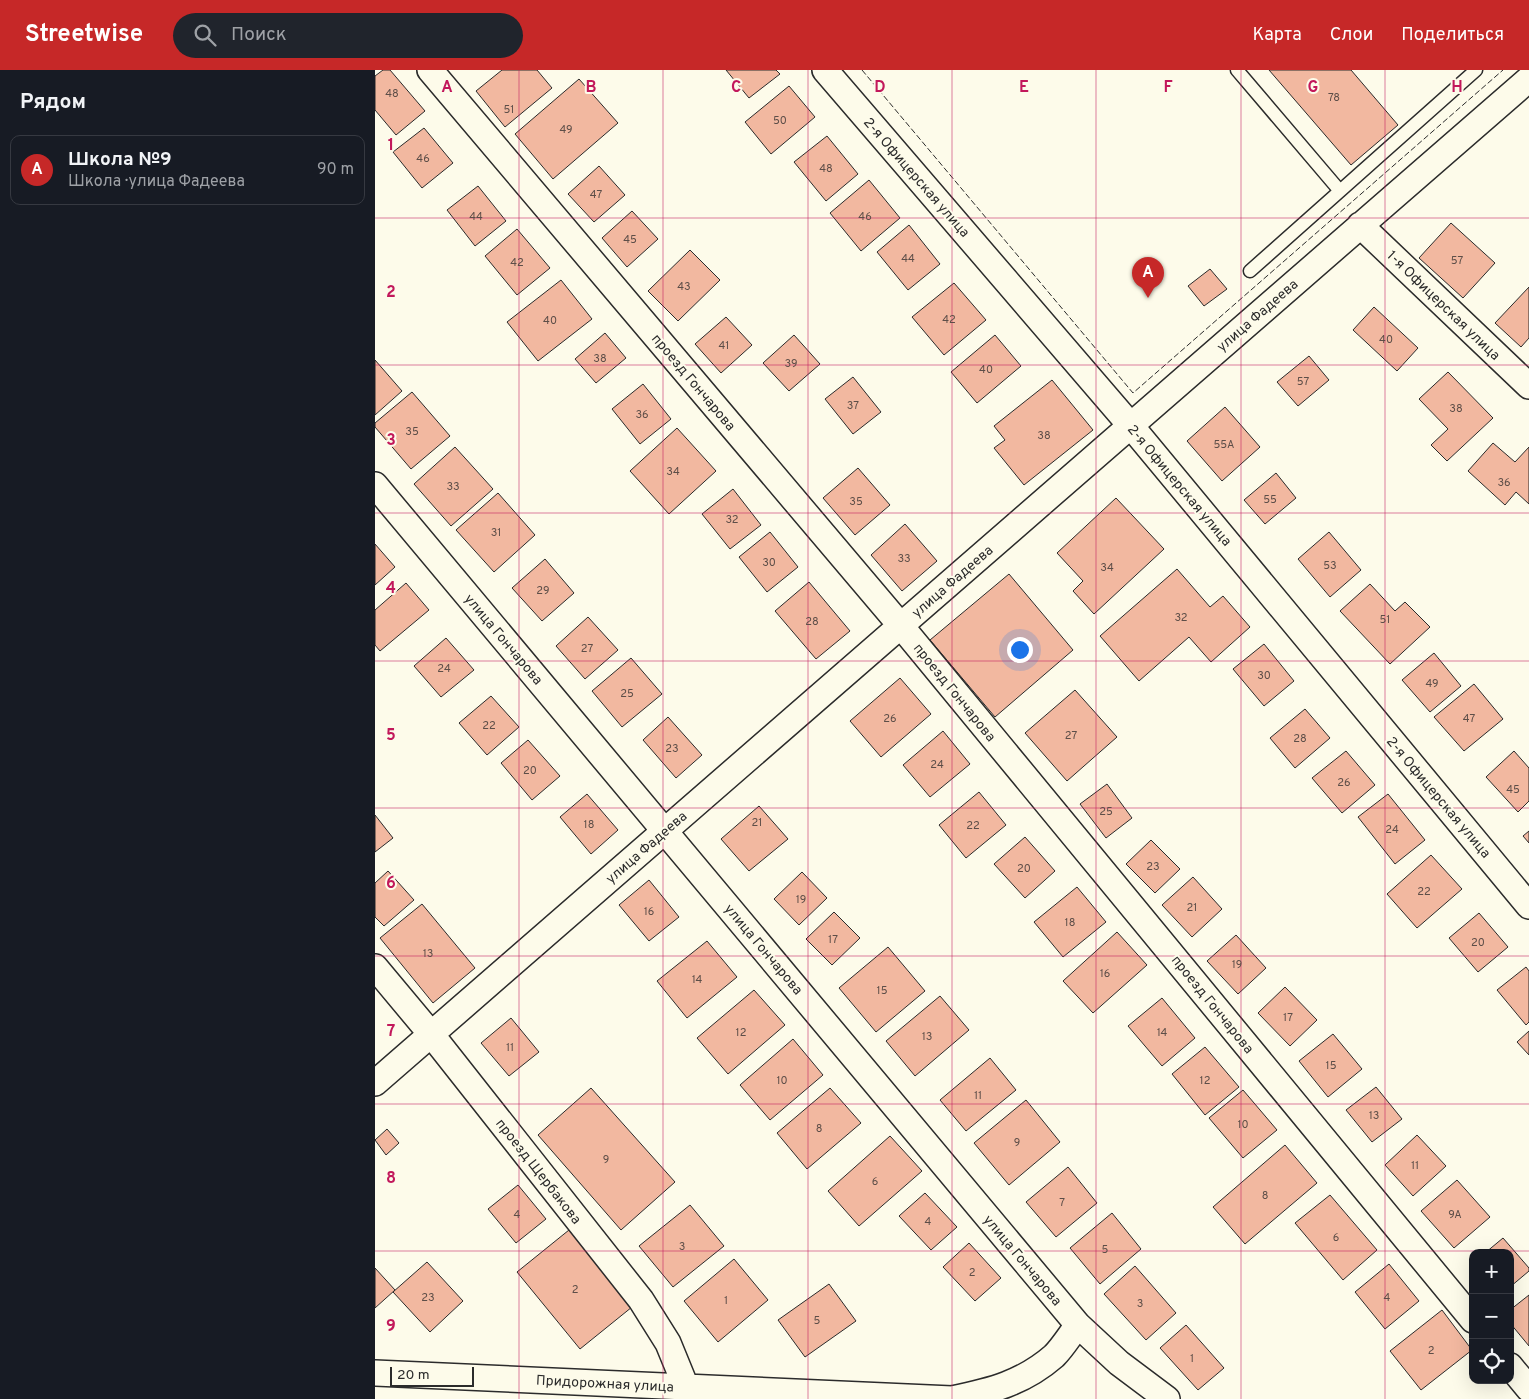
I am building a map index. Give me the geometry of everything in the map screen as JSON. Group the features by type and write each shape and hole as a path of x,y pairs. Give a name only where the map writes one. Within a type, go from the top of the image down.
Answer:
{"street":[{"name":"проезд Гончарова","path":"429,70 901,626 1469,1315"},
{"name":"2-я Офицерская улица","path":"825,70 1131,426 1529,906"},
{"name":"улица Фадеева","path":"375,1083 1529,79"},
{"name":"1-я Офицерская улица","path":"1360,225 1529,386"},
{"name":"улица Гончарова","path":"375,485 1078,1326 1119,1363 1167,1399"},
{"name":"проезд Щербакова","path":"375,968 431,1034 641,1300 668,1343 686,1387"},
{"name":"Придорожная улица","path":"375,1373 954,1399 992,1391 1031,1373 1055,1354 1078,1326"},
{"path":"1514,1371 1529,1389"}],"lane":[{"path":"1237,70 1340,191"},
{"path":"1250,271 1477,70"}],"building":[{"path":"383,70 390,70 425,111 396,135 375,110 375,76"},
{"path":"502,70 537,70 552,88 505,127 476,91"},
{"path":"726,70 776,70 780,74 749,98"},
{"path":"1269,70 1351,70 1398,125 1351,165"},
{"path":"579,79 618,123 553,179 515,134"},
{"path":"789,86 815,117 771,154 745,122"},
{"path":"424,128 453,163 422,188 393,152"},
{"path":"827,136 858,174 826,201 794,162"},
{"path":"599,166 625,195 594,222 568,194"},
{"path":"869,180 900,218 861,251 830,213"},
{"path":"478,186 506,221 475,246 447,210"},
{"path":"632,211 658,239 627,267 602,238"},
{"path":"1451,223 1495,263 1463,298 1419,258"},
{"path":"909,225 940,264 908,290 877,252"},
{"path":"517,229 550,268 517,295 485,256"},
{"path":"690,250 720,280 678,321 648,291"},
{"path":"1210,269 1227,289 1204,306 1188,286"},
{"path":"561,280 592,319 538,361 507,322"},
{"path":"954,283 986,320 944,355 912,317"},
{"path":"1529,287 1529,338 1521,347 1495,323"},
{"path":"1374,307 1418,348 1397,371 1353,330"},
{"path":"726,317 752,345 721,373 695,344"},
{"path":"605,333 626,358 596,383 575,359"},
{"path":"794,335 820,364 789,391 763,363"},
{"path":"995,335 1021,366 977,403 951,372"},
{"path":"1309,356 1329,380 1298,406 1277,382"},
{"path":"375,360 402,391 375,415"},
{"path":"1448,372 1493,418 1447,461 1431,445 1448,429 1419,399"},
{"path":"853,377 881,412 853,434 825,399"},
{"path":"1052,380 1093,430 1024,485 994,448 1005,440 994,426"},
{"path":"643,384 671,419 640,444 612,409"},
{"path":"412,392 450,436 411,469 375,427 375,423"},
{"path":"1225,407 1260,447 1222,481 1187,441"},
{"path":"677,428 716,471 669,514 630,471"},
{"path":"1493,443 1515,462 1529,447 1529,504 1516,492 1505,505 1468,471"},
{"path":"455,447 493,489 451,526 414,484"},
{"path":"858,468 890,505 855,535 823,498"},
{"path":"1276,473 1296,498 1265,524 1244,500"},
{"path":"733,489 761,525 730,549 702,514"},
{"path":"498,493 535,535 494,572 456,530"},
{"path":"1116,498 1164,549 1094,614 1073,591 1083,581 1057,553"},
{"path":"905,524 937,561 902,591 871,555"},
{"path":"770,532 798,567 767,592 739,557"},
{"path":"1329,532 1361,570 1330,597 1298,559"},
{"path":"375,544 395,567 375,585"},
{"path":"545,559 574,593 542,621 512,588"},
{"path":"1177,569 1210,607 1223,596 1250,627 1211,662 1189,637 1139,681 1100,636"},
{"path":"1009,574 1073,650 995,717 930,640"},
{"path":"809,582 850,631 816,659 775,611"},
{"path":"406,583 429,610 380,651 375,645 375,610"},
{"path":"1370,584 1395,611 1405,602 1430,627 1390,664 1340,611"},
{"path":"588,617 618,650 585,679 556,646"},
{"path":"446,638 474,670 441,697 414,666"},
{"path":"1264,644 1294,681 1264,706 1233,669"},
{"path":"1434,653 1461,686 1430,712 1402,680"},
{"path":"631,658 662,694 622,727 592,691"},
{"path":"900,678 931,714 881,757 850,721"},
{"path":"1474,684 1503,719 1464,751 1434,717"},
{"path":"1075,690 1117,737 1067,781 1025,733"},
{"path":"491,696 519,727 487,755 459,723"},
{"path":"1305,709 1330,738 1295,768 1270,738"},
{"path":"668,717 702,755 676,778 643,740"},
{"path":"943,731 970,764 930,797 903,765"},
{"path":"528,740 560,776 532,800 501,763"},
{"path":"1346,751 1375,785 1342,813 1312,778"},
{"path":"1514,751 1529,768 1529,801 1518,812 1486,777"},
{"path":"1107,784 1132,818 1106,838 1080,804"},
{"path":"979,792 1006,825 966,858 939,825"},
{"path":"587,794 618,830 591,854 560,817"},
{"path":"1388,794 1425,840 1395,864 1358,817"},
{"path":"759,806 788,839 749,871 721,839"},
{"path":"375,815 393,838 375,852"},
{"path":"1529,831 1529,843 1523,836"},
{"path":"1025,837 1055,871 1025,898 994,864"},
{"path":"1151,840 1180,869 1155,893 1126,864"},
{"path":"1431,855 1462,889 1417,928 1387,894"},
{"path":"388,871 414,900 384,926 375,917 375,883"},
{"path":"802,872 827,898 799,925 774,899"},
{"path":"1193,877 1222,909 1192,937 1162,905"},
{"path":"649,880 679,917 649,941 619,905"},
{"path":"1077,887 1106,922 1063,957 1034,922"},
{"path":"422,904 475,968 433,1003 380,938"},
{"path":"834,912 860,938 832,965 806,939"},
{"path":"1479,913 1508,947 1478,972 1449,938"},
{"path":"1117,932 1147,965 1093,1013 1063,981"},
{"path":"1236,935 1266,968 1238,994 1207,961"},
{"path":"707,941 737,977 687,1018 657,981"},
{"path":"888,947 925,991 876,1032 839,988"},
{"path":"1526,967 1529,971 1529,1022 1526,1025 1497,990"},
{"path":"1285,987 1317,1020 1290,1046 1258,1013"},
{"path":"754,990 785,1025 728,1074 697,1038"},
{"path":"940,996 969,1030 915,1076 886,1041"},
{"path":"1162,998 1195,1038 1162,1066 1128,1026"},
{"path":"511,1018 539,1052 509,1076 481,1043"},
{"path":"1529,1031 1529,1055 1517,1042"},
{"path":"1333,1034 1362,1069 1328,1097 1299,1061"},
{"path":"793,1039 823,1075 770,1120 740,1085"},
{"path":"1205,1047 1239,1087 1205,1115 1172,1074"},
{"path":"990,1058 1016,1090 966,1131 940,1100"},
{"path":"1376,1087 1402,1119 1372,1142 1346,1110"},
{"path":"591,1088 675,1182 621,1230 538,1135"},
{"path":"830,1088 861,1123 807,1169 777,1133"},
{"path":"1243,1090 1277,1130 1243,1158 1209,1118"},
{"path":"1026,1100 1060,1142 1009,1185 974,1143"},
{"path":"387,1129 399,1143 386,1155 375,1140"},
{"path":"1417,1135 1446,1166 1413,1196 1385,1165"},
{"path":"890,1136 922,1171 859,1226 828,1191"},
{"path":"1285,1145 1317,1183 1245,1244 1213,1207"},
{"path":"1068,1167 1097,1203 1056,1237 1026,1202"},
{"path":"1457,1180 1490,1217 1454,1248 1421,1211"},
{"path":"518,1185 546,1219 516,1243 488,1209"},
{"path":"925,1193 957,1227 931,1250 899,1216"},
{"path":"1330,1195 1377,1250 1343,1280 1295,1223"},
{"path":"690,1205 724,1246 673,1287 639,1246"},
{"path":"1112,1213 1141,1249 1100,1284 1070,1248"},
{"path":"569,1230 632,1307 580,1349 517,1272"},
{"path":"1503,1238 1513,1249 1490,1249"},
{"path":"969,1243 1001,1278 975,1301 943,1267"},
{"path":"1514,1251 1529,1268 1529,1271 1514,1284"},
{"path":"734,1259 768,1300 718,1342 684,1301"},
{"path":"427,1262 463,1301 430,1332 393,1292"},
{"path":"1389,1264 1419,1301 1385,1329 1355,1292"},
{"path":"1135,1266 1176,1313 1146,1340 1104,1294"},
{"path":"375,1268 395,1290 375,1308"},
{"path":"829,1284 856,1321 805,1357 778,1320"},
{"path":"1529,1295 1529,1346 1514,1328 1514,1307"},
{"path":"1442,1310 1469,1346 1469,1352 1421,1390 1390,1351"},
{"path":"1186,1325 1224,1368 1198,1390 1160,1348"}],"fence":[{"path":"862,70 1133,393 1503,70"}],"place":[{"name":"Школа №9","path":"1148,298"}]}
